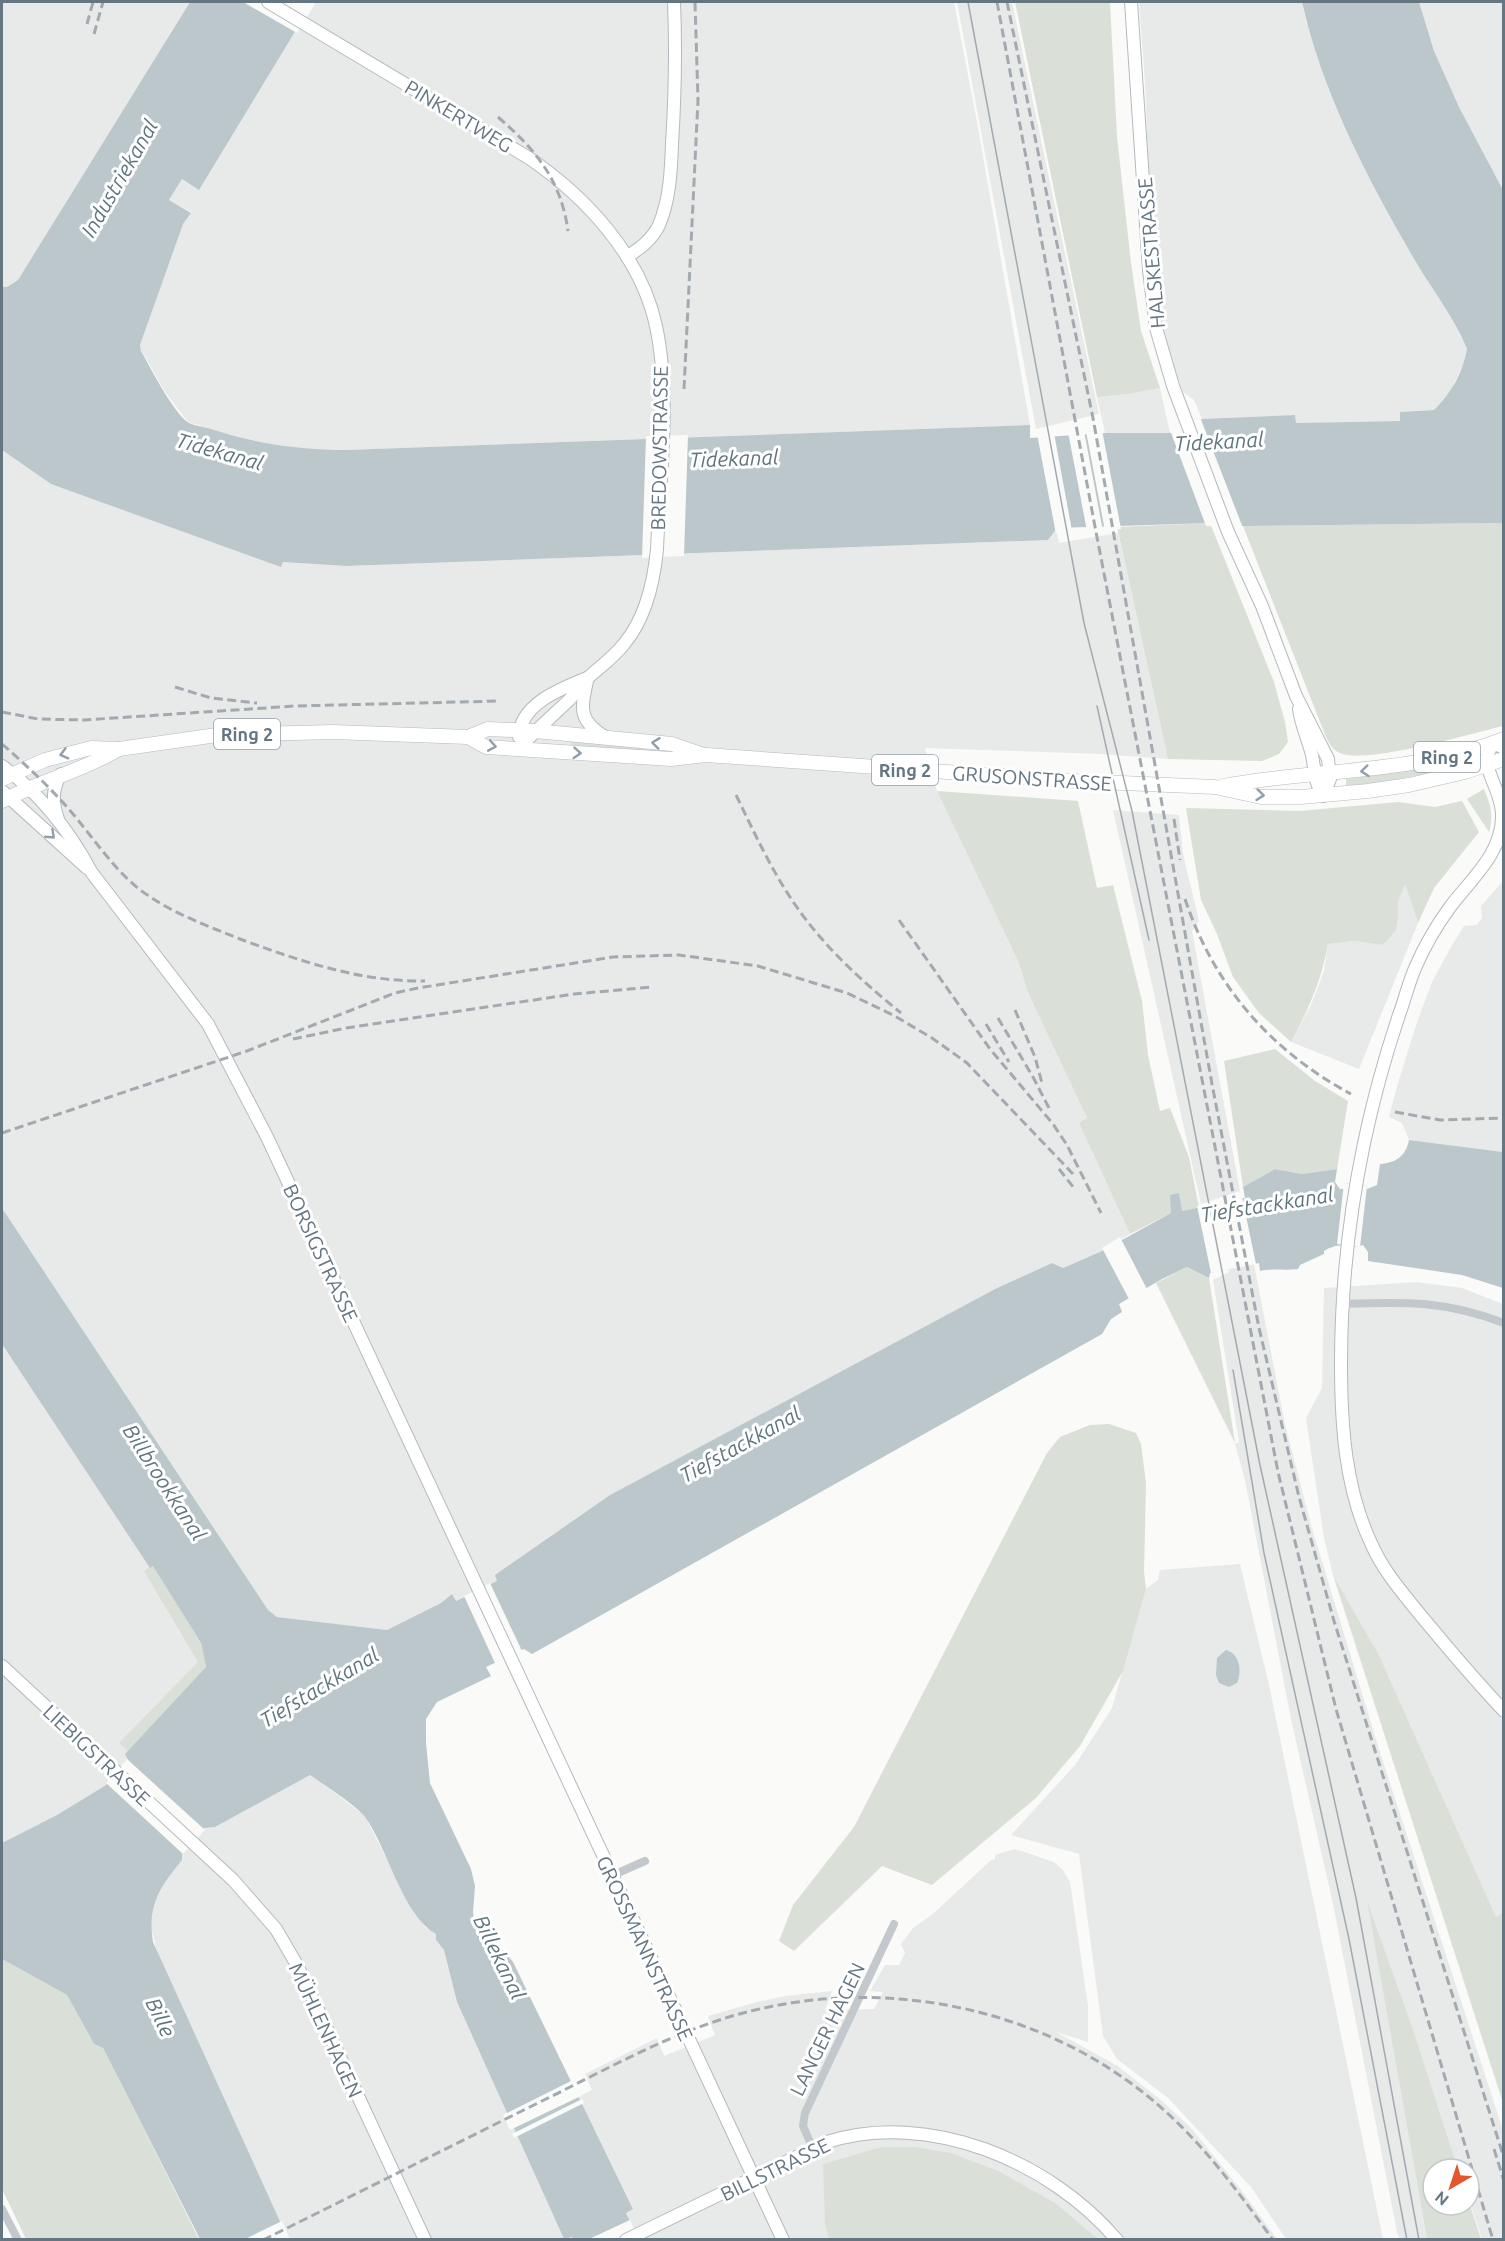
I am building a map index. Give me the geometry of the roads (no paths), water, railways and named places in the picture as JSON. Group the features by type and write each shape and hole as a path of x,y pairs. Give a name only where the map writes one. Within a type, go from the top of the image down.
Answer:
{"main road":[{"name":"GRUSONSTRASSE","path":"5,773 90,748 119,750 217,735 238,734 333,732 468,737 488,729 535,730 672,744 706,755"},
{"name":"GRUSONSTRASSE","path":"468,737 486,747 671,759 706,755 1075,781 1215,788 1261,796 1323,796 1409,785 1503,759"},
{"name":"GRUSONSTRASSE","path":"1215,788 1261,779 1400,766 1442,759 1500,743"},
{"name":"GRUSONSTRASSE","path":"4,796 97,762 119,750"}],"street":[{"name":"PINKERTWEG","path":"268,2 549,172 592,212 627,256"},
{"path":"627,256 653,236 666,204 670,178 676,81 674,2"},
{"name":"HALSKESTRASSE","path":"1131,2 1151,297 1164,360 1228,532 1262,606 1296,696 1324,749 1330,774"},
{"name":"BREDOWSTRASSE","path":"518,749 535,730 571,699 588,677 626,642 642,610 656,568 663,425 662,359 656,324 642,286 627,256"},
{"path":"588,677 582,701 583,713 590,726 604,736"},
{"name":"BREDOWSTRASSE","path":"519,730 522,720 532,708 562,688 588,677"},
{"name":"HALSKESTRASSE","path":"1296,696 1301,724 1312,754 1314,775 1323,796"},
{"path":"518,749 519,730"},
{"path":"1485,864 1495,846 1502,812 1487,765 1487,754 1500,743"},
{"name":"BORSIGSTRASSE","path":"5,773 28,788 59,823 80,851 92,873 216,1036 267,1137 413,1446 509,1657"},
{"path":"59,823 53,797 57,780 61,774"},
{"path":"1323,796 1330,774"},
{"name":"BORSIGSTRASSE","path":"4,796 92,873"},
{"path":"1503,847 1485,864 1444,916 1416,967 1372,1101 1355,1184 1341,1304 1342,1426 1351,1483 1369,1541 1402,1592 1503,1711"},
{"path":"1341,1304 1413,1302 1436,1304 1468,1311 1503,1323"},
{"name":"GROSSMANNSTRASSE","path":"509,1657 783,2240"},
{"name":"LIEBIGSTRASSE","path":"2,1666 193,1843"},
{"name":"MÜHLENHAGEN","path":"193,1843 248,1895 287,1947 425,2240"},
{"path":"611,1876 645,1861"},
{"name":"LANGER HAGEN","path":"813,2149 803,2126 805,2114 894,1924"},
{"name":"BILLSTRASSE","path":"631,2237 813,2149 839,2138 878,2131 918,2133 956,2140 986,2150 1040,2176 1066,2193 1095,2216 1117,2240"},
{"path":"2,2209 18,2240"}],"water":[{"path":"190,2 313,2 199,190 182,179 169,200 191,213 183,224 140,345 141,351 176,410 189,423 262,442 313,449 347,450 1030,425 1030,438 1105,433 1170,433 1202,419 1295,415 1296,423 1400,421 1400,412 1434,410 1446,397 1455,382 1463,366 1467,349 1455,323 1392,221 1346,130 1310,35 1302,2 1419,2 1434,51 1459,107 1503,190 1503,523 1243,526 1210,523 1057,528 1048,540 346,566 283,562 281,567 51,484 2,450 2,287 7,287 18,280"},
{"path":"1409,1140 1503,1152 1503,1288 1462,1275 1368,1261 1368,1252 1363,1245 1336,1246 1300,1265 1298,1269 1260,1271 1259,1263 1210,1273 1209,1278 1187,1267 1119,1304 1122,1312 1111,1319 1102,1334 532,1654 524,1649 486,1667 491,1676 437,1702 426,1719 430,1783 471,1869 475,1886 473,1912 475,1927 481,1935 505,1952 513,1962 633,2209 626,2213 639,2239 573,2240 572,2237 564,2239 457,2002 444,1950 436,1940 436,1934 424,1925 414,1912 373,1830 361,1812 310,1775 215,1827 204,1828 182,1852 182,1860 157,1897 152,1917 153,1942 288,2239 200,2239 103,2048 94,2044 67,1995 2,1959 2,1843 57,1815 106,1785 128,1760 125,1754 206,1667 201,1643 153,1566 150,1568 2,1344 2,1208 268,1610 277,1617 387,1630 441,1603 452,1594 456,1601 497,1581 495,1575 610,1495 995,1289 1052,1263 1063,1268 1102,1251 1171,1213 1170,1195 1179,1193 1182,1211 1245,1198 1243,1187 1275,1169 1302,1174 1337,1169 1335,1182 1340,1189 1344,1189 1344,1183 1367,1186 1367,1189 1377,1185 1380,1164 1399,1158"},
{"path":"1226,1650 1234,1655 1239,1664 1237,1683 1229,1687 1219,1683 1216,1675 1217,1658"}],"tram line":[{"path":"968,2 1084,623 1132,811 1260,1465 1356,1898 1419,2240"},
{"path":"1097,706 1149,940"},
{"path":"1233,1370 1264,1553 1349,1939 1407,2240"}],"railway":[{"path":"87,24 93,2"},
{"path":"94,34 103,2"},
{"path":"684,389 698,100 695,2"},
{"path":"997,2 1096,532 1278,1472 1336,1709 1493,2240"},
{"path":"1007,2 1093,418 1212,1084 1259,1328 1299,1497 1334,1621 1504,2158"},
{"path":"498,117 524,142 545,167 559,196 568,231"},
{"path":"175,687 211,698 257,703"},
{"path":"2,712 38,719 84,720 295,706 500,701"},
{"path":"2,744 56,795 121,872 139,889 163,905 227,934 331,969 377,978 425,981"},
{"path":"736,795 775,872 801,914 841,959 901,1013"},
{"path":"1174,819 1180,860"},
{"path":"1185,899 1197,931 1212,960 1229,988 1249,1013 1295,1058 1351,1094"},
{"path":"899,920 990,1049 1053,1124 1067,1145 1101,1213"},
{"path":"2,1133 247,1051 395,993 613,957 679,955 758,966 847,993 893,1015 932,1038 967,1063 1073,1174"},
{"path":"293,1039 346,1028 574,994 652,987"},
{"path":"1015,1010 1035,1057 1042,1083"},
{"path":"998,1018 1051,1112"},
{"path":"986,1024 1009,1062"},
{"path":"1395,1112 1440,1120 1504,1118"},
{"path":"1059,1169 1074,1188"},
{"path":"263,2240 624,2060 701,2026 755,2010 809,2001 864,1998 919,2001 973,2011 1025,2027 1075,2049 1122,2077 1165,2111 1222,2172 1273,2240"},
{"path":"1494,2149 1504,2181"}],"water label":[{"name":"Industriekanal","path":"119,178"},
{"name":"Tidekanal","path":"1219,441"},
{"name":"Tidekanal","path":"220,451"},
{"name":"Tidekanal","path":"734,458"},
{"name":"Tiefstackkanal","path":"1267,1204"},
{"name":"Tiefstackkanal","path":"740,1444"},
{"name":"Billbrookkanal","path":"165,1482"},
{"name":"Tiefstackkanal","path":"319,1687"},
{"name":"Billekanal","path":"500,1957"},
{"name":"Bille","path":"161,2017"}]}
